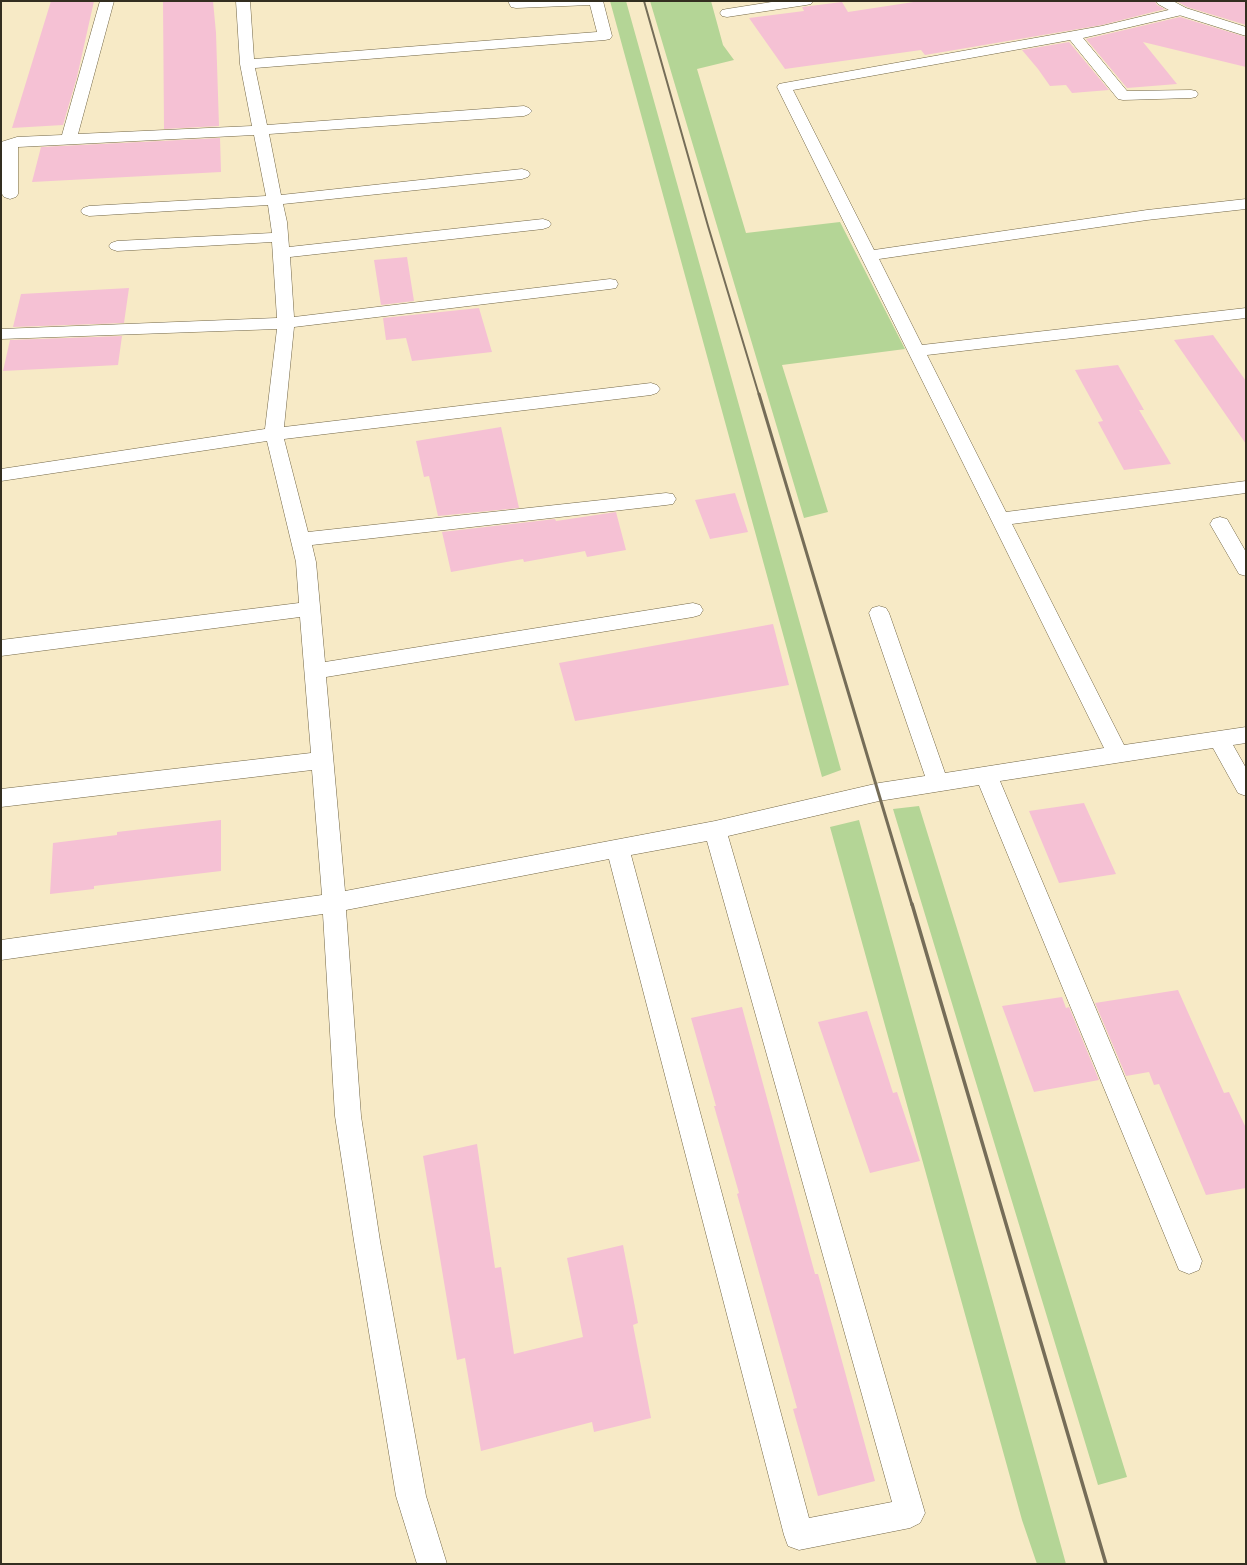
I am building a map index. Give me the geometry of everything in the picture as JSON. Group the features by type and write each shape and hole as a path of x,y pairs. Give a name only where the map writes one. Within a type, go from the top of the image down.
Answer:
{"street":[{"path":"69,139 107,1"},
{"path":"243,1 247,64 275,200 280,245 286,323 274,434 306,562 334,903 348,1116 367,1241 411,1496 432,1564"},
{"path":"247,64 605,36 594,1 516,4 515,1"},
{"path":"728,13 788,2 806,1"},
{"path":"1163,1 1181,11 1246,32"},
{"path":"1118,754 784,87 1102,30 1181,11"},
{"path":"1073,35 1123,96 1191,94"},
{"path":"10,194 5,146 17,142 260,130 524,111"},
{"path":"89,211 275,200 522,174"},
{"path":"868,256 1147,215 1246,204"},
{"path":"117,246 280,245 543,224"},
{"path":"1,334 286,323 610,284"},
{"path":"916,351 1246,313"},
{"path":"1,474 274,434 651,389"},
{"path":"1000,519 1246,488"},
{"path":"300,540 666,499"},
{"path":"1220,524 1246,569"},
{"path":"1,648 310,609"},
{"path":"314,671 694,610"},
{"path":"879,614 938,783"},
{"path":"1,950 334,903 715,830 879,792 1246,735"},
{"path":"1219,740 1246,787"},
{"path":"1,798 322,760"},
{"path":"986,775 1189,1261"},
{"path":"618,849 799,1535 910,1513 715,830"}],"green space":[{"path":"610,1 626,1 841,770 822,777"},
{"path":"650,1 711,1 723,45 734,60 697,69 746,233 840,222 905,349 782,365 828,512 804,518"},
{"path":"919,806 1127,1477 1098,1485 893,809"},
{"path":"859,820 1066,1564 1037,1564 1022,1520 830,827"}],"building":[{"path":"51,1 94,1 77,77 63,125 12,128"},
{"path":"163,1 213,1 216,33 219,126 164,129"},
{"path":"920,1 1155,1 1157,5 1165,9 1102,25 925,55 921,50 785,69 749,18 804,11 802,7 842,2 848,12"},
{"path":"1176,1 1246,1 1246,25 1187,7"},
{"path":"1180,17 1246,37 1246,67 1143,42 1177,84 1127,88 1086,39"},
{"path":"1069,42 1109,90 1072,93 1066,85 1050,86 1022,50"},
{"path":"220,138 221,172 32,182 41,147"},
{"path":"407,257 414,301 381,305 374,260"},
{"path":"129,288 124,323 13,327 21,294"},
{"path":"479,308 492,352 412,361 406,338 386,340 383,318"},
{"path":"1213,335 1246,381 1246,444 1174,340"},
{"path":"122,336 118,365 3,371 10,340"},
{"path":"1118,365 1144,410 1139,410 1171,464 1124,470 1098,422 1103,421 1075,370"},
{"path":"501,427 519,508 438,516 429,476 424,477 416,441"},
{"path":"735,493 748,532 710,539 695,500"},
{"path":"616,512 626,550 587,557 585,551 524,562 523,559 451,572 442,532 555,519 556,521"},
{"path":"773,624 789,685 575,721 559,663"},
{"path":"1084,803 1116,874 1059,883 1029,811"},
{"path":"221,820 221,871 94,886 94,889 50,894 53,843 117,835 117,832"},
{"path":"1178,990 1224,1093 1229,1092 1246,1128 1246,1188 1206,1195 1159,1084 1154,1085 1149,1072 1126,1076 1095,1003"},
{"path":"1062,997 1066,1008 1069,1007 1099,1080 1034,1092 1002,1006"},
{"path":"742,1007 815,1274 818,1274 875,1481 818,1496 793,1409 797,1408 737,1194 739,1193 691,1018"},
{"path":"867,1011 893,1093 897,1092 920,1161 870,1173 818,1022"},
{"path":"477,1144 495,1268 501,1267 514,1354 583,1337 567,1258 623,1245 638,1323 633,1325 651,1418 594,1432 592,1422 481,1451 465,1358 457,1360 423,1156"}],"railway":[{"path":"644,1 708,226 759,395"},
{"path":"759,394 912,905"},
{"path":"912,904 1106,1564"}]}
